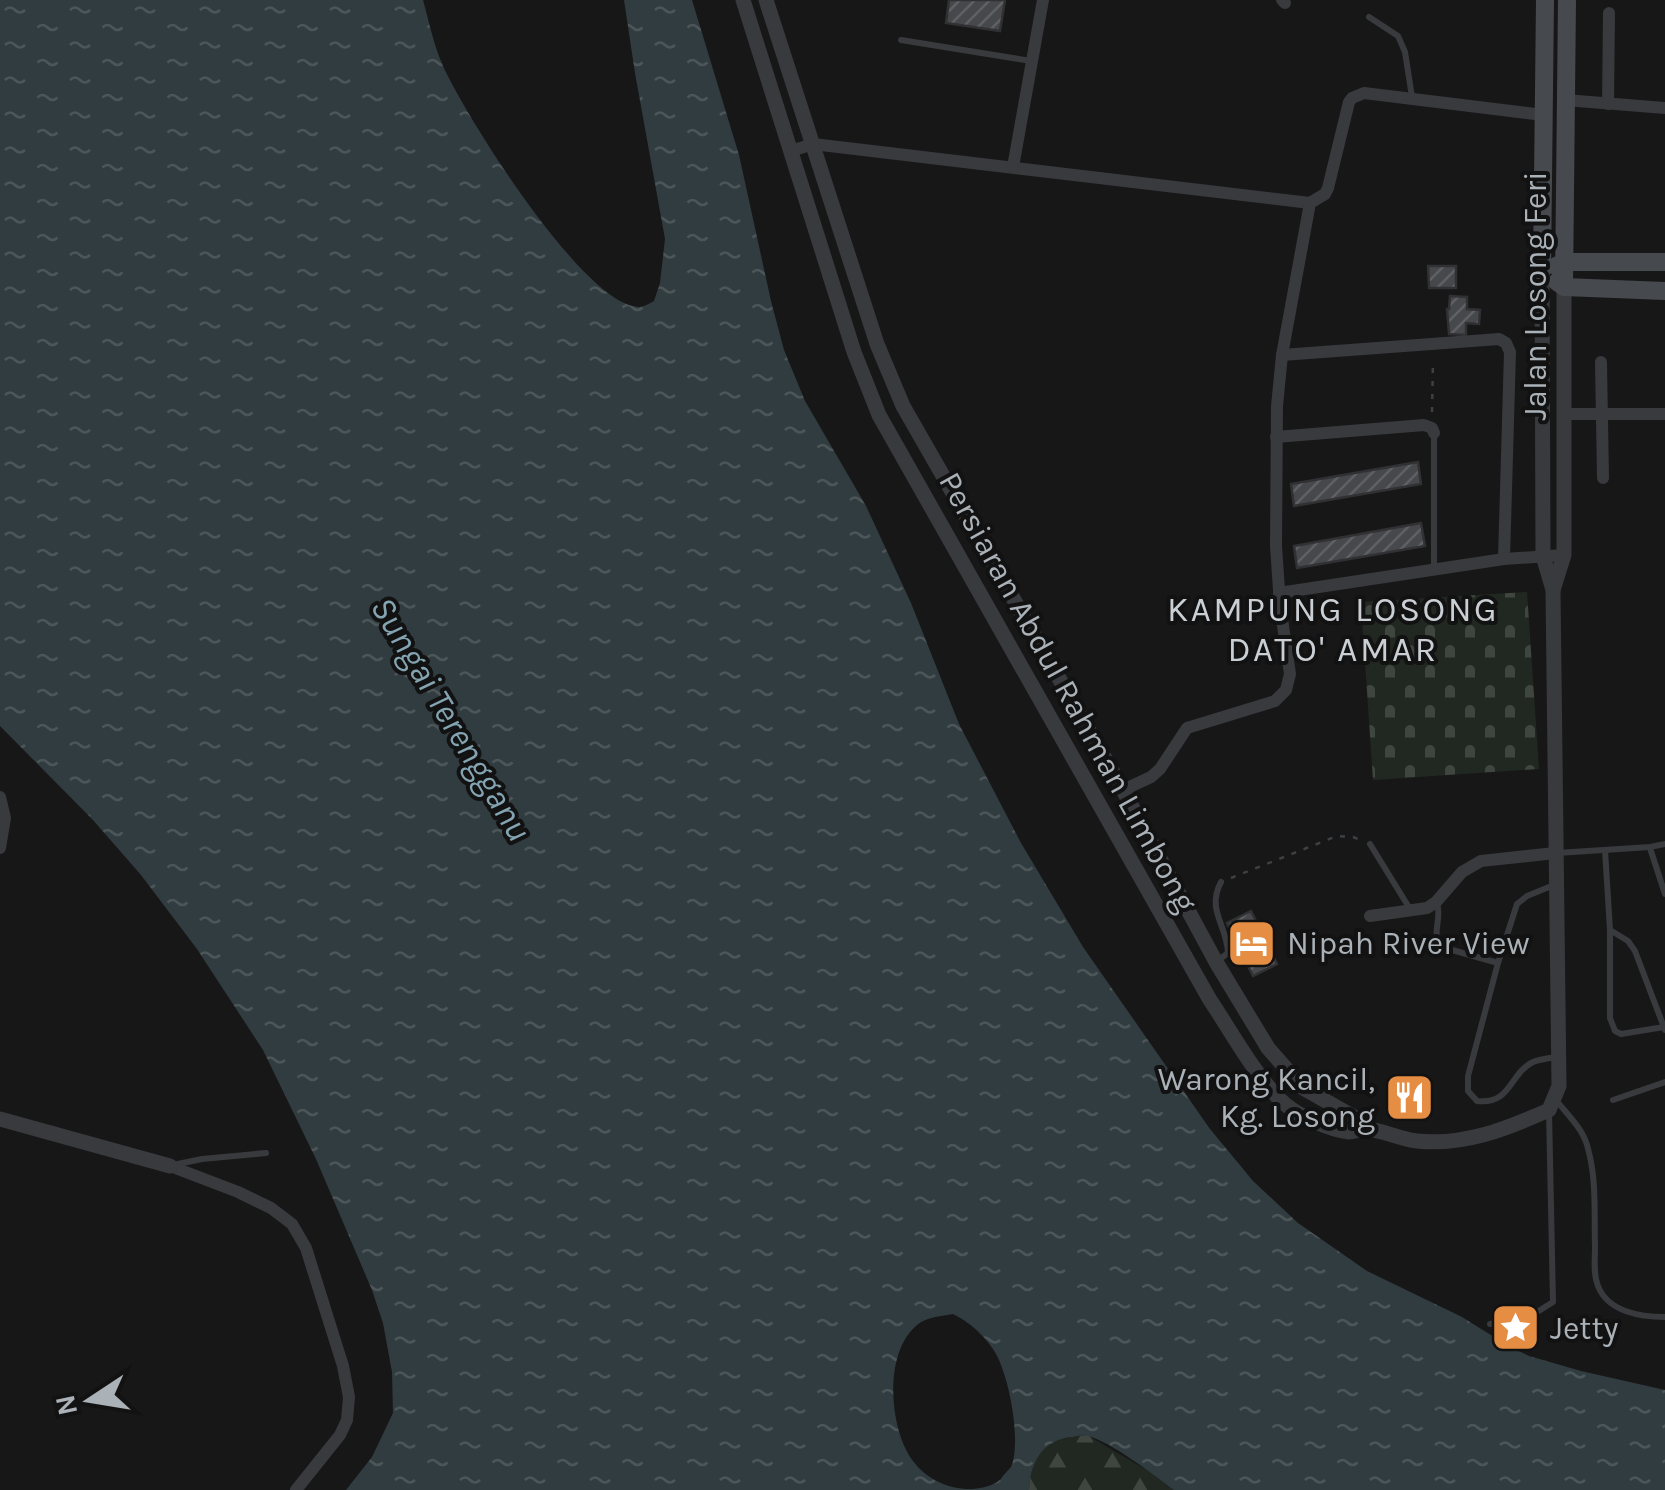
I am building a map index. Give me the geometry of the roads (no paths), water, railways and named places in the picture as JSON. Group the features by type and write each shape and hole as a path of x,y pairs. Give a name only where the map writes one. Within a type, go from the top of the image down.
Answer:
{"main road":[{"name":"Jalan Losong Feri","path":"1542,271 1545,0"},
{"name":"Jalan Losong Feri","path":"1564,287 1567,0"},
{"path":"1542,271 1565,262 1665,262"},
{"path":"1542,271 1564,287 1665,291"}],"street":[{"name":"Persiaran Abdul Rahman Limbong","path":"743,0 854,352 879,415 1210,1000 1263,1079 1286,1105 1308,1119 1348,1132 1366,1129"},
{"name":"Persiaran Abdul Rahman Limbong","path":"766,0 877,344 903,406 1268,1048 1304,1088 1366,1129"},
{"path":"1013,167 1043,0"},
{"path":"1608,104 1609,12"},
{"path":"790,151 812,144 1310,202 1326,194 1352,98 1371,93 1543,115"},
{"path":"1565,100 1665,108"},
{"path":"1123,790 1152,777 1187,728 1275,701 1286,690 1290,674 1276,546 1276,436 1282,355 1310,202"},
{"name":"Jalan Losong Feri","path":"1542,271 1543,556 1553,590 1559,1086 1552,1105"},
{"name":"Jalan Losong Feri","path":"1553,590 1564,555 1564,287"},
{"path":"1282,355 1498,339 1506,343 1510,352 1504,560"},
{"path":"1602,362 1603,478"},
{"path":"1564,414 1665,414"},
{"path":"1276,436 1424,425 1433,431"},
{"path":"1280,593 1504,560 1564,555"},
{"path":"0,798 5,818 0,848"},
{"path":"1370,916 1427,908 1462,872 1481,861 1555,854"},
{"path":"1366,1129 1423,1141 1472,1139 1522,1122 1552,1105"},
{"path":"0,1120 170,1166 238,1192 271,1208 292,1224 306,1248 343,1366 348,1397 347,1420 340,1436 296,1490"}],"lane":[{"path":"1369,17 1398,36 1405,52 1412,98"},
{"path":"901,40 1032,61"},
{"path":"1433,431 1434,570"},
{"path":"1370,844 1411,910"},
{"path":"1555,854 1665,844"},
{"path":"1650,848 1665,891"},
{"path":"1605,850 1610,1018 1615,1031 1621,1034 1664,1029 1635,951 1628,940 1610,930"},
{"path":"1216,962 1228,953 1213,902 1221,882"},
{"path":"1555,885 1517,904 1468,1076 1468,1091 1477,1101 1490,1103 1503,1095 1530,1063 1558,1057"},
{"path":"1436,902 1440,911 1436,939 1439,944 1498,963"},
{"path":"1614,1100 1665,1082"},
{"path":"1552,1105 1583,1135 1588,1148 1594,1181 1598,1288 1622,1310 1644,1317 1665,1317"},
{"path":"1490,1324 1534,1314 1553,1302 1552,1105"},
{"path":"170,1166 202,1158 266,1153"}],"water":[{"name":"Sungai Terengganu","path":"0,0 423,0 443,66 500,164 559,244 589,277 617,299 640,307 654,301 665,239 624,0 692,0 739,155 784,350 805,401 866,506 911,603 959,724 1021,843 1083,947 1210,1129 1253,1181 1298,1223 1367,1271 1462,1317 1529,1356 1665,1390 1665,1490 1174,1490 1120,1452 1085,1436 1063,1439 1046,1447 1035,1461 1029,1490 346,1490 372,1457 393,1413 392,1372 372,1290 316,1159 263,1050 197,949 93,820 0,726","holes":["953,1314 975,1328 993,1349 1009,1390 1014,1425 1011,1467 995,1483 973,1489 956,1488 925,1474 905,1447 895,1411 894,1372 906,1338 925,1320"]}],"place":[{"name":"Nipah River View","path":"1252,943"},
{"name":"Warong Kancil, Kg. Losong","path":"1410,1097"},
{"name":"Jetty","path":"1515,1328"}],"district":[{"name":"KAMPUNG LOSONG DATO' AMAR","path":"1333,629"}]}
